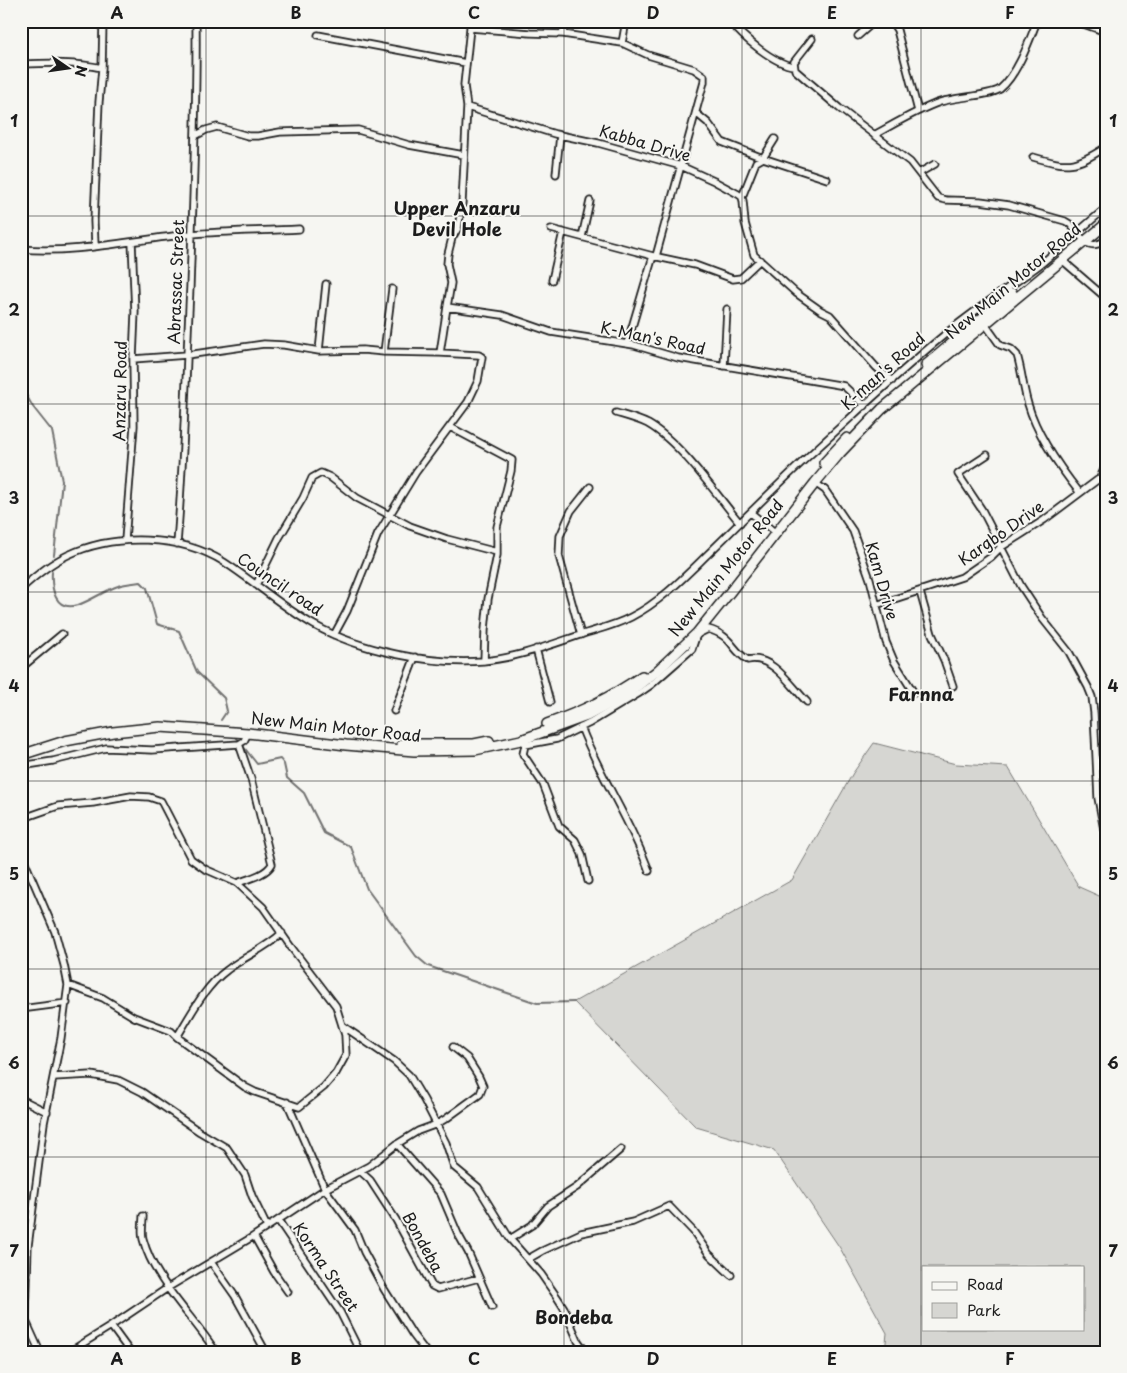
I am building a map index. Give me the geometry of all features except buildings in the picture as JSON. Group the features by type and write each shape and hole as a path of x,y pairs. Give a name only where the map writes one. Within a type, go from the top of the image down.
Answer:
{"highway":[{"name":"New Main Motor Road","path":"21,755 65,741 113,732 160,727 248,733 346,746 414,751 475,750 523,742 587,716 627,694 657,671 697,633 840,453 882,409 1026,278 1106,218"},
{"name":"New Main Motor Road","path":"21,749 64,735 112,726 160,722 249,728 347,740 412,745 474,744 519,735 584,711 624,688 653,667 694,629 836,448 879,405 981,318 1062,260 1080,237 1106,224"}],"street":[{"path":"95,245 94,221 98,102 102,68 103,21"},
{"name":"Abrassac Street","path":"177,544 182,478 192,234 196,21"},
{"path":"563,34 565,21"},
{"path":"622,43 626,21"},
{"path":"730,21 738,33 756,47 788,65 794,66"},
{"path":"858,36 875,21"},
{"path":"891,21 897,30 918,111"},
{"path":"874,135 918,111 954,98 989,93 1000,88 1006,83 1018,64 1037,21"},
{"path":"1075,21 1106,32"},
{"path":"440,353 451,283 448,254 452,238 458,228 460,211 466,106 464,85 470,24 530,33 563,34 622,43 648,55 694,69 704,76 681,166 627,344"},
{"path":"318,35 466,63"},
{"path":"812,39 794,62 794,66 799,74 910,162 938,198 942,200 980,201 1009,205 1065,221 1070,224 1080,237 1093,246 1106,240"},
{"path":"21,64 56,62 84,64 102,68"},
{"name":"Kabba Drive","path":"466,106 560,135 598,143 681,166 714,181 742,197"},
{"path":"696,112 708,123 722,142 827,179"},
{"path":"195,136 217,127 248,136 280,132 358,130 409,145 464,155"},
{"path":"556,174 560,135"},
{"path":"775,139 763,158 756,162 742,197 745,223 754,255 796,293 830,315 876,367 892,381"},
{"path":"1033,157 1061,165 1076,163 1106,147"},
{"path":"920,173 935,164"},
{"path":"582,237 590,201"},
{"path":"1080,237 1106,208"},
{"path":"21,248 64,250 192,234 299,229"},
{"path":"550,229 695,265 738,279 760,260"},
{"path":"552,280 563,232"},
{"name":"Anzaru Road","path":"125,540 134,426 135,312 132,242"},
{"path":"1062,260 1106,298"},
{"path":"319,351 326,284"},
{"path":"384,352 392,289"},
{"name":"K-Man's Road","path":"447,307 502,316 551,332 627,344 678,358 844,386 865,406"},
{"path":"724,366 727,309"},
{"path":"981,318 1000,345 1011,349 1017,355 1028,406 1036,425 1062,471 1080,493"},
{"name":"K-man's Road","path":"714,548 812,454 944,335 981,318"},
{"path":"134,359 187,356 264,344 284,345 319,351 363,350 479,355 482,357 478,382 468,402 416,472 378,534 347,611 334,635"},
{"path":"616,412 641,421 664,435 694,466 740,523"},
{"path":"450,427 512,460 497,527 497,552 485,630 484,661"},
{"path":"988,455 958,474 982,510 1000,548 1033,605 1069,652 1092,697 1098,798 1104,830"},
{"name":"Kargbo Drive","path":"876,605 962,577 1100,478 1106,465"},
{"path":"256,585 279,538 304,498 312,478 316,474 321,473 330,477 357,498 410,526 447,539 497,552"},
{"name":"Kam Drive","path":"815,484 825,490 853,531 870,579 889,650 914,692"},
{"path":"582,635 559,556 560,536 571,511 590,487"},
{"path":"751,513 772,530"},
{"name":"Council road","path":"21,589 69,554 84,548 125,540 177,544 216,558 283,606 334,635 362,646 415,657 456,661 484,661 536,649 631,617 662,598 714,548"},
{"path":"920,592 932,634 944,660 952,686"},
{"path":"588,881 582,854 575,840 559,826 543,784 523,754 523,742 530,745 557,739 581,727 651,684 692,649 697,633 708,629 730,641 743,657 748,660 767,661 807,702"},
{"path":"21,668 62,634"},
{"path":"536,649 550,702"},
{"path":"394,712 415,657"},
{"path":"581,727 588,747 639,844 649,870"},
{"path":"21,766 52,761 106,748 152,750 239,744 244,741 248,733"},
{"path":"237,883 260,874 270,868 272,864 251,779 239,744"},
{"path":"21,818 58,806 93,803 131,796 140,795 161,801 191,859 206,869 237,883 263,907 307,970 336,1006 343,1026 346,1055 336,1073 324,1088 299,1108 245,1087 171,1031 134,1017 103,998 68,985"},
{"path":"21,853 60,947 68,985 67,1002 25,1246 26,1321 21,1350"},
{"path":"177,1037 207,989 219,977 271,943 282,933"},
{"path":"21,1009 67,1002"},
{"path":"343,1026 404,1069 414,1083 446,1143 456,1169 478,1187 510,1239 528,1259 560,1302 578,1341 586,1352"},
{"path":"69,1352 168,1287 254,1236 325,1189 376,1162 397,1144 418,1131 436,1124 480,1094 483,1090 479,1077 471,1064 453,1048"},
{"path":"54,1077 91,1075 118,1080 142,1092 227,1148 245,1175 252,1196 267,1227"},
{"path":"21,1099 47,1112"},
{"path":"287,1102 325,1189 355,1230 364,1252 384,1289 412,1335 426,1352"},
{"path":"397,1144 442,1194 458,1234 492,1307"},
{"path":"510,1239 528,1228 548,1206 577,1187 621,1149"},
{"name":"Bondeba","path":"360,1171 370,1180 396,1220 432,1286 438,1289 479,1278"},
{"path":"528,1259 581,1233 633,1222 669,1206 692,1231 709,1254 731,1276"},
{"path":"143,1216 142,1236 156,1267 168,1287 216,1352"},
{"name":"Korma Street","path":"278,1220 340,1312 360,1352"},
{"path":"254,1236 274,1272 288,1292"},
{"path":"211,1262 235,1296 266,1352"},
{"path":"26,1321 40,1352"},
{"path":"111,1326 130,1352"}],"green space":[{"path":"874,743 956,764 1008,767 1079,887 1106,899 1106,1352 885,1352 887,1333 840,1248 774,1150 696,1127 574,1002 792,880 853,773"}],"waterway":[{"path":"21,386 33,407 52,431 62,481 54,555"},
{"path":"52,572 52,585 56,598 64,605 70,606 83,603 121,585 141,582 147,588 157,624 179,631 197,672 224,698 227,711 221,720"},
{"path":"236,737 257,764 280,759 284,764 287,778 304,793 324,833 351,847 367,889 416,956 428,966 537,1003 574,1002"}],"district":[{"name":"Upper Anzaru Devil Hole","path":"457,219"},
{"name":"Farnna","path":"921,695"},
{"name":"Bondeba","path":"574,1318"}]}
